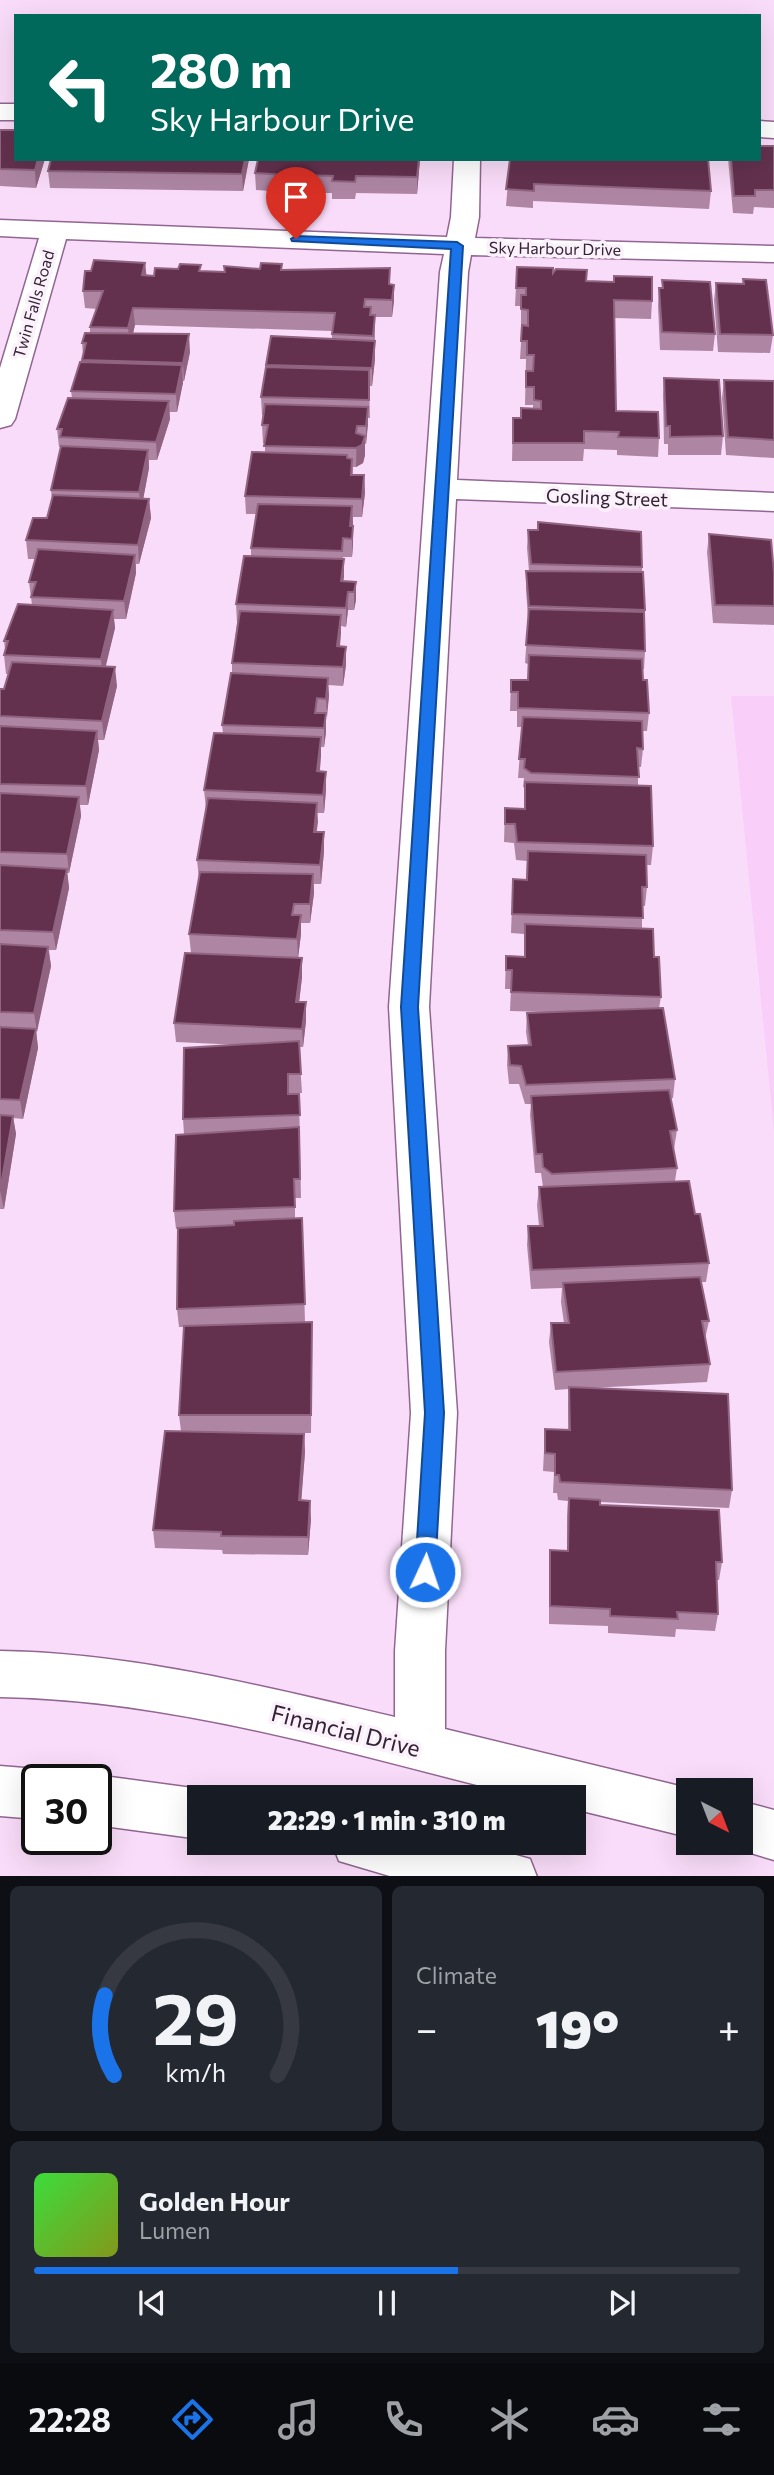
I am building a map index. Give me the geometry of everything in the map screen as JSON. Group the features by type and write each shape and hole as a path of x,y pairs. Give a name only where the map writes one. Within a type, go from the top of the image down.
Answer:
{"street":[{"path":"420,1747 421,1651 434,1413 410,1007 457,246 465,217 467,161"},
{"name":"Sky Harbour Drive","path":"0,228 457,246 774,254"},
{"name":"Twin Falls Road","path":"0,419 55,229"},
{"name":"Gosling Street","path":"441,489 774,502"},
{"name":"Financial Drive","path":"0,1674 53,1675 223,1700 676,1809"},
{"path":"0,1791 21,1793"},
{"path":"112,1802 187,1812"},
{"path":"753,1829 774,1835"},
{"path":"412,1855 506,1876"}],"shaded area":[{"path":"731,696 774,696 774,1132"}],"building":[{"path":"0,130 14,130 14,161 37,161 35,170 0,169"},
{"path":"761,146 774,146 774,190 755,190 755,196 734,196 731,161 761,161"},
{"path":"50,161 245,161 242,174 48,171"},
{"path":"258,161 419,161 417,177 356,176 355,182 332,181 333,176 307,175 307,181 285,180 286,175 255,173"},
{"path":"510,161 708,161 711,191 534,184 534,191 506,189"},
{"path":"94,260 145,263 142,275 154,276 155,268 178,269 180,264 201,265 199,271 225,272 224,266 260,269 261,263 282,264 281,270 390,268 389,284 394,285 392,300 365,299 364,307 371,307 370,315 375,315 373,336 332,334 335,313 133,308 128,328 90,327 103,291 83,291 85,271 91,271"},
{"path":"517,267 553,268 553,273 556,269 587,270 586,281 614,282 614,276 652,277 652,301 614,300 616,411 658,412 659,438 618,437 619,432 584,431 584,443 513,443 513,418 521,418 521,408 541,409 541,401 534,400 534,387 526,387 526,371 533,371 534,355 527,355 527,341 521,341 522,325 528,326 528,310 521,309 521,295 526,295 526,288 516,288"},
{"path":"743,279 766,280 773,335 720,334 716,283 744,284"},
{"path":"662,280 710,282 715,334 662,332 659,288 663,288"},
{"path":"85,333 189,334 183,363 82,360"},
{"path":"271,336 375,341 372,368 266,365"},
{"path":"80,362 182,365 176,394 71,391"},
{"path":"266,367 369,370 369,400 261,397"},
{"path":"664,378 719,380 723,436 670,437 670,426 666,426"},
{"path":"724,380 774,381 774,440 728,437"},
{"path":"68,398 169,401 156,442 60,437 62,429 57,429"},
{"path":"265,404 368,407 366,426 357,426 356,433 365,436 362,445 356,448 264,446 268,425 262,425"},
{"path":"61,446 148,450 139,492 51,490"},
{"path":"252,452 347,455 347,458 352,459 351,475 364,475 362,499 245,496"},
{"path":"53,495 149,499 138,545 26,540 33,518 47,518"},
{"path":"258,504 352,506 352,539 343,538 342,551 251,548"},
{"path":"538,522 641,532 642,567 531,564 528,530 538,530"},
{"path":"709,534 771,540 774,606 715,605"},
{"path":"38,549 135,555 124,601 31,597 36,582 29,582"},
{"path":"244,556 344,559 341,581 356,582 354,592 348,592 346,608 236,604"},
{"path":"526,571 643,572 645,610 529,606"},
{"path":"18,604 113,610 101,659 4,655 8,641 4,641"},
{"path":"529,609 644,612 645,651 526,645"},
{"path":"240,611 341,615 337,646 346,647 343,667 232,663"},
{"path":"529,655 642,659 643,680 647,680 649,713 518,708 518,692 511,692 511,680 528,680"},
{"path":"12,662 115,667 102,721 0,716 0,689 4,689"},
{"path":"231,673 328,678 326,699 317,698 315,713 326,713 324,728 222,725"},
{"path":"523,717 642,721 643,749 637,748 639,777 531,773 524,768 525,759 519,759"},
{"path":"0,726 97,731 86,786 0,784"},
{"path":"214,733 321,737 317,771 326,772 323,795 204,790"},
{"path":"525,782 651,786 653,846 517,842 515,824 505,824 505,808 525,809"},
{"path":"0,793 79,797 67,854 0,852"},
{"path":"208,798 317,803 314,832 324,832 320,865 197,860"},
{"path":"528,851 646,855 647,887 642,887 643,918 512,914 513,879 527,880"},
{"path":"0,865 67,869 53,932 0,930"},
{"path":"200,872 313,874 310,904 294,904 292,915 301,915 297,939 189,934"},
{"path":"525,924 653,929 654,957 659,957 661,997 511,992 512,970 506,970 506,956 525,957"},
{"path":"0,944 48,947 34,1013 0,1012"},
{"path":"185,953 302,958 296,1002 306,1002 302,1029 174,1023"},
{"path":"663,1008 675,1079 526,1085 521,1066 510,1065 508,1046 531,1045 527,1013"},
{"path":"0,1027 36,1029 20,1100 0,1099"},
{"path":"299,1041 301,1074 288,1074 288,1094 299,1094 300,1115 183,1119 184,1048"},
{"path":"669,1090 677,1130 670,1131 677,1168 552,1174 543,1167 542,1154 536,1154 531,1096"},
{"path":"0,1115 13,1116 0,1191"},
{"path":"299,1127 300,1179 294,1179 295,1207 174,1211 176,1135"},
{"path":"689,1181 695,1214 700,1214 709,1263 532,1270 528,1226 543,1226 539,1187"},
{"path":"302,1218 305,1304 177,1309 178,1228 234,1225 234,1221"},
{"path":"700,1277 709,1321 702,1321 710,1364 556,1372 551,1323 569,1323 563,1283"},
{"path":"312,1322 311,1415 179,1415 184,1326"},
{"path":"569,1387 728,1394 732,1490 560,1482 559,1475 555,1475 555,1454 545,1453 545,1429 570,1430"},
{"path":"165,1431 304,1434 299,1500 310,1501 308,1537 221,1536 221,1532 153,1530"},
{"path":"569,1498 600,1500 600,1505 719,1510 722,1562 716,1562 718,1614 677,1612 678,1619 610,1616 610,1609 550,1606 550,1550 568,1551"}],"route":[{"path":"296,239 457,246 433,589 410,1007 410,1052 425,1223 434,1413 425,1572"}]}
